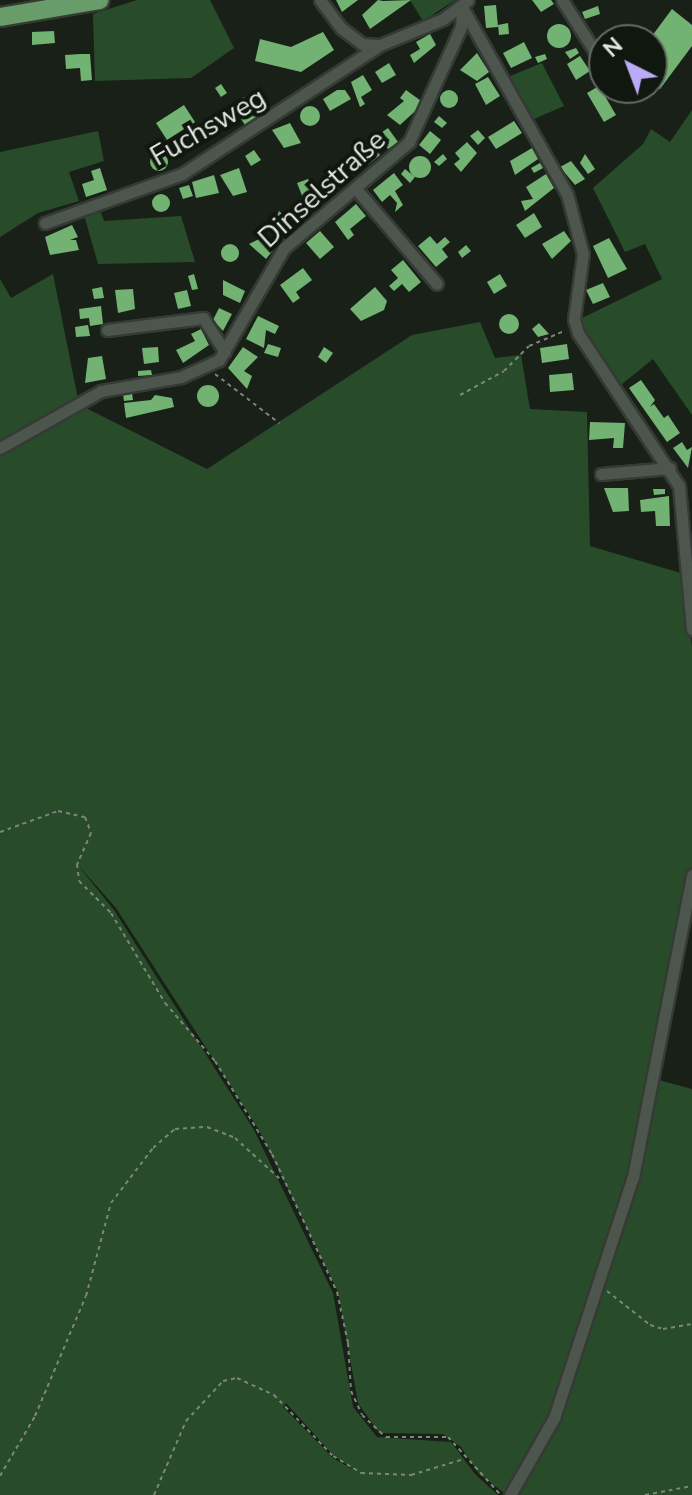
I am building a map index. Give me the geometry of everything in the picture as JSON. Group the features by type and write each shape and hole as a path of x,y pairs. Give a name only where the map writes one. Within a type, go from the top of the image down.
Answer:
{"main road":[{"path":"0,17 96,1"}],"street":[{"path":"320,0 341,28 362,44 380,45"},
{"path":"562,0 588,41"},
{"path":"465,3 567,194 583,254 576,326 607,381 670,468 683,510 692,629"},
{"name":"Fuchsweg","path":"45,223 182,174 380,45 465,3"},
{"name":"Dinselstraße","path":"208,368 225,352 278,255 357,190 414,135 461,27 465,3"},
{"path":"357,190 437,284"},
{"path":"107,330 203,318 225,352"},
{"path":"0,448 101,391 208,368"},
{"path":"601,474 670,468"},
{"path":"510,1495 547,1436 633,1177 692,875"}],"path":[{"path":"460,395 504,371 529,346 576,326"},
{"path":"208,368 279,423"},
{"path":"0,832 58,811 85,817 91,833 77,864 79,881 111,913 165,1003 215,1061 258,1129 337,1292 351,1391 368,1425 386,1437 448,1437 501,1495"},
{"path":"0,1476 35,1416 86,1296 111,1203 153,1148 175,1129 207,1127 235,1138 283,1181"},
{"path":"598,1282 650,1325 663,1329 692,1324"},
{"path":"154,1495 186,1421 223,1381 237,1378 274,1395 333,1456 361,1473 411,1475 465,1459"},
{"path":"645,1495 692,1486"}],"green space":[{"path":"137,0 210,0 234,48 191,78 95,81 93,14"},
{"path":"410,0 455,0 423,21"},
{"path":"542,63 564,106 534,119 508,77"},
{"path":"692,110 692,415 653,359 616,389 578,320 662,279 645,244 625,252 593,188 643,144 651,129 670,142"},
{"path":"98,131 104,161 69,172 79,201 38,213 0,237 0,152"},
{"path":"100,210 104,221 181,216 195,262 98,264 84,215"},
{"path":"53,274 78,399 0,445 0,279 11,298"},
{"path":"480,322 495,358 521,355 530,409 587,412 590,546 684,574 692,646 692,868 631,1176 553,1421 507,1495 479,1474 461,1447 443,1434 379,1433 358,1403 338,1292 259,1130 116,908 77,864 114,910 254,1130 333,1293 353,1407 377,1437 451,1442 475,1474 498,1495 0,1495 0,455 84,407 207,469 412,335","holes":["286,1403 334,1456 357,1472 333,1458 283,1407"]},
{"path":"655,1079 692,1089 692,1495 513,1495 558,1423 635,1178"}],"building":[{"path":"336,0 358,0 342,12"},
{"path":"378,0 411,0 370,29 362,15"},
{"path":"532,0 551,0 554,4 541,12"},
{"path":"496,5 498,27 486,28 484,6"},
{"path":"598,6 600,14 585,19 582,12"},
{"path":"672,9 692,25 692,46 668,78 668,24 661,24"},
{"path":"508,23 509,34 499,35 498,25"},
{"path":"559,24 568,27 571,36 568,45 559,48 550,45 547,36 550,27"},
{"path":"54,31 55,43 32,45 32,32"},
{"path":"323,32 334,50 301,72 255,61 260,39 291,47"},
{"path":"430,34 436,45 414,63 410,55 420,49 416,42"},
{"path":"524,42 532,58 511,68 503,53"},
{"path":"576,48 579,53 570,59 565,52"},
{"path":"477,53 489,72 477,81 460,70"},
{"path":"90,54 92,80 81,81 80,68 66,69 65,55"},
{"path":"545,54 547,59 538,63 535,57"},
{"path":"580,56 588,72 576,80 567,64"},
{"path":"389,63 396,75 382,83 375,72"},
{"path":"363,75 372,90 361,97 365,104 360,107 351,82"},
{"path":"488,77 500,96 486,105 475,84"},
{"path":"221,84 227,93 221,97 215,88"},
{"path":"337,90 345,90 351,99 330,111 323,99"},
{"path":"406,90 424,103 400,125 387,115 404,101 400,98"},
{"path":"445,90 453,90 458,99 456,106 445,108 440,103 440,95"},
{"path":"244,97 257,118 245,125 232,105"},
{"path":"593,104 610,104 616,115 604,122"},
{"path":"184,105 195,122 167,140 156,123"},
{"path":"310,106 317,109 320,116 317,123 310,126 303,123 300,116 303,109"},
{"path":"439,116 447,123 442,128 434,122"},
{"path":"514,121 522,133 496,149 488,137"},
{"path":"290,123 301,143 284,148 272,130"},
{"path":"388,128 398,142 388,149 378,135"},
{"path":"478,130 485,138 478,145 470,136"},
{"path":"430,131 441,140 430,154 419,145"},
{"path":"369,142 380,155 368,165 357,152"},
{"path":"467,142 477,153 461,172 454,164 460,159 455,153"},
{"path":"532,148 538,159 515,175 510,161"},
{"path":"254,150 261,160 251,166 245,156"},
{"path":"159,153 168,162 159,171 150,162"},
{"path":"443,154 447,159 439,166 434,162"},
{"path":"585,154 595,169 588,174 580,163"},
{"path":"416,156 424,156 431,167 424,178 416,178 409,171 409,163"},
{"path":"571,161 585,179 575,185 560,167"},
{"path":"540,163 543,168 534,173 531,168"},
{"path":"100,168 107,190 86,197 82,184 94,180 91,171"},
{"path":"239,168 247,192 233,196 220,175"},
{"path":"405,169 415,177 410,183 401,174"},
{"path":"394,173 403,185 395,191 403,205 395,212 397,203 390,195 382,202 373,190"},
{"path":"546,174 554,188 525,211 521,201 533,199 526,187"},
{"path":"214,175 219,193 196,198 192,182"},
{"path":"330,177 339,186 330,195 321,186"},
{"path":"308,179 320,202 304,215 295,204 303,198 297,183"},
{"path":"189,185 193,196 183,199 179,188"},
{"path":"157,194 165,194 170,203 168,210 157,212 152,207 152,199"},
{"path":"356,204 366,216 350,229 354,235 348,240 335,222"},
{"path":"279,211 295,226 283,237 273,227"},
{"path":"534,213 542,227 525,238 516,225"},
{"path":"72,225 78,237 70,240 76,240 79,250 50,255 45,237"},
{"path":"320,231 334,247 320,259 306,243"},
{"path":"564,231 571,241 552,259 542,244"},
{"path":"430,236 437,244 445,237 450,242 442,249 448,257 436,267 418,246"},
{"path":"263,237 275,248 266,259 249,244"},
{"path":"609,238 627,269 608,278 593,246"},
{"path":"230,244 239,253 230,262 221,253"},
{"path":"466,245 471,251 462,258 458,252"},
{"path":"403,260 421,282 409,292 402,284 394,291 389,286 398,278 391,270"},
{"path":"303,268 312,280 296,292 300,298 293,303 280,285"},
{"path":"194,274 198,289 192,290 188,276"},
{"path":"500,274 507,286 494,294 487,282"},
{"path":"223,280 245,291 240,303 223,295"},
{"path":"603,283 610,297 593,304 586,290"},
{"path":"102,287 104,298 94,299 92,289"},
{"path":"375,287 387,301 384,310 361,321 350,309"},
{"path":"133,289 135,309 118,313 115,290"},
{"path":"187,290 191,306 178,309 174,293"},
{"path":"101,306 103,324 90,326 89,318 80,319 79,309"},
{"path":"219,308 232,314 223,331 213,320"},
{"path":"509,314 516,317 519,324 516,331 509,334 502,331 499,324 502,317"},
{"path":"258,316 279,326 275,334 266,330 264,348 246,339"},
{"path":"539,323 549,334 538,337 532,329"},
{"path":"88,325 90,336 76,337 75,327"},
{"path":"201,329 209,345 183,363 176,350 195,341 191,334"},
{"path":"268,344 281,348 278,357 264,353"},
{"path":"567,344 569,359 542,363 540,348"},
{"path":"158,347 159,362 144,364 142,348"},
{"path":"243,347 258,357 244,371 252,376 247,389 228,368"},
{"path":"324,347 333,353 326,363 318,357"},
{"path":"102,356 106,379 85,383 88,358"},
{"path":"151,370 152,375 138,376 138,371"},
{"path":"572,373 574,390 550,392 549,375"},
{"path":"641,380 655,400 650,407 654,404 664,418 668,415 680,433 667,442 629,388"},
{"path":"208,385 216,388 219,396 216,404 208,407 200,404 197,396 200,388"},
{"path":"132,393 133,400 124,401 123,395"},
{"path":"155,395 172,398 174,407 126,418 124,403 151,400"},
{"path":"590,422 625,423 623,448 613,448 614,438 589,440"},
{"path":"682,442 687,450 692,447 688,468 673,448"},
{"path":"604,488 628,488 629,511 613,512"},
{"path":"653,489 665,489 665,494 654,495"},
{"path":"669,496 670,526 656,526 655,511 641,512 640,500"}]}
